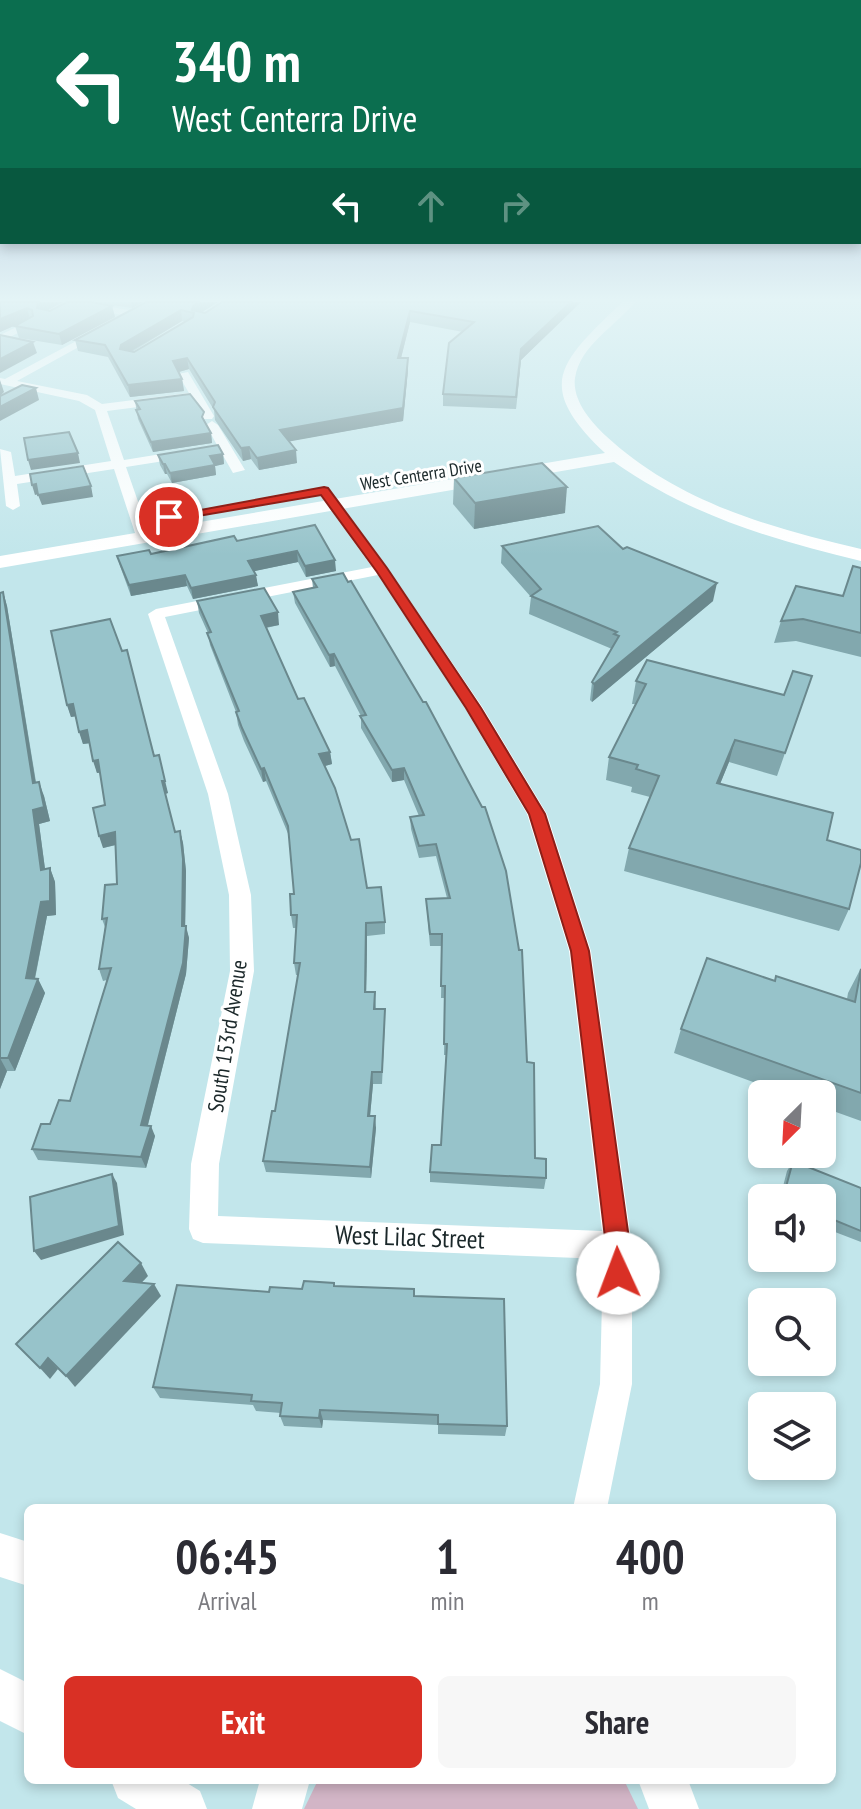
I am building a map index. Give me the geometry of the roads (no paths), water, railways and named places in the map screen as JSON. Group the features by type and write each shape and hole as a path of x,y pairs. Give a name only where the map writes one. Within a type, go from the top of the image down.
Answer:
{"street":[{"path":"191,386 238,470"},
{"path":"568,386 576,410 612,450 657,482 775,534 861,555"},
{"path":"9,398 28,387 83,398 100,408 196,396"},
{"path":"100,408 141,529"},
{"path":"10,481 225,448"},
{"name":"West Centerra Drive","path":"0,546 141,529 612,450"},
{"path":"5,452 13,506"},
{"path":"328,497 382,570 474,708 537,814 580,951 618,1246 616,1384 591,1504"},
{"name":"West Centerra Drive","path":"0,562 141,529"},
{"name":"South 153rd Avenue","path":"203,1229 205,1164 242,971 240,895 218,794 156,614 382,570"},
{"name":"West Lilac Street","path":"203,1229 618,1246"},
{"path":"0,1555 24,1563"},
{"path":"0,1693 24,1708"},
{"path":"142,1784 182,1809"},
{"path":"277,1809 284,1784"}]}
